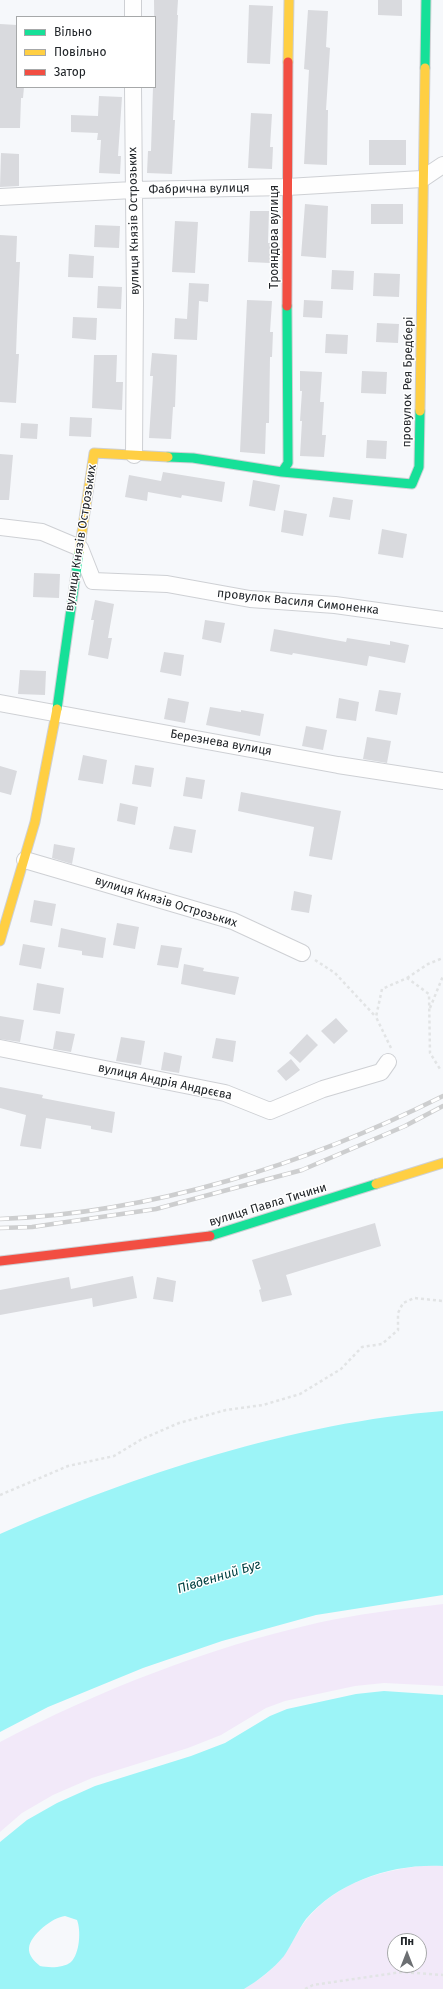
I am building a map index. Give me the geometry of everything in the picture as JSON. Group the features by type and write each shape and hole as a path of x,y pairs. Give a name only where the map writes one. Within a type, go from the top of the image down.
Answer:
{"street":[{"path":"133,0 133,16"},
{"name":"Трояндова вулиця","path":"282,472 288,463 287,187 289,0"},
{"name":"провулок Рея Бредбері","path":"134,455 192,458 282,472 412,484 419,467 422,179 426,0"},
{"name":"вулиця Князів Острозьких","path":"0,941 35,822 57,713 94,453 134,455 135,304 133,88"},
{"path":"422,179 443,164"},
{"name":"Фабрична вулиця","path":"0,197 133,190 287,187 422,179"},
{"path":"0,527 42,532 80,548"},
{"name":"провулок Василя Симоненка","path":"80,548 93,581 167,584 250,599 335,605 443,620"},
{"name":"Березнева вулиця","path":"0,703 338,765 443,781"},
{"name":"вулиця Князів Острозьких","path":"25,860 233,920 302,953"},
{"name":"вулиця Андрія Андрєєва","path":"0,1048 225,1094 270,1111 323,1089 381,1072 388,1062"},
{"name":"вулиця Павла Тичини","path":"0,1261 213,1236 443,1163"}],"path":[{"path":"302,953 335,973 376,1017 391,1046 388,1062"},
{"path":"376,1017 382,989 406,978 428,964 443,958"},
{"path":"430,1009 443,976"},
{"path":"406,978 428,994 430,1009 430,1053 440,1069"},
{"path":"0,1495 68,1466 114,1456 142,1439 179,1423 226,1410 263,1405 300,1394 341,1369 362,1347 382,1344 398,1330 398,1313 403,1303 414,1298 443,1301"},
{"path":"305,1989 314,1986 402,1972 443,1975"}],"shaded area":[{"path":"443,1604 443,1686 384,1683 355,1686 285,1701 266,1708 221,1735 188,1748 92,1778 53,1795 22,1813 0,1832 0,1742 115,1688 155,1672 235,1645 276,1633 332,1620"},
{"path":"429,1865 443,1866 443,1989 244,1989 261,1978 276,1965 287,1951 307,1919 333,1895 362,1880 395,1870"}],"water":[{"name":"Південний Буг","path":"443,1411 443,1595 316,1615 222,1641 143,1668 48,1707 0,1732 0,1534 105,1491 217,1454 274,1439 331,1427 387,1417"},
{"path":"384,1691 443,1695 443,1866 424,1866 387,1871 368,1877 334,1894 306,1919 280,1961 266,1974 244,1989 0,1989 0,1842 27,1820 57,1803 95,1786 191,1756 225,1743 270,1716 287,1709 356,1694","holes":["65,1916 77,1920 79,1941 76,1953 71,1962 56,1967 40,1966 32,1958 29,1951 30,1943 33,1938 49,1923 60,1917"]}],"building":[{"path":"154,0 178,0 172,174 147,173 148,151 151,151 153,88 156,88 156,16 154,16"},
{"path":"378,0 402,0 402,16 378,15"},
{"path":"249,5 273,6 270,64 247,63"},
{"path":"308,10 328,11 326,47 330,48 326,110 328,110 327,165 304,164 309,70 304,69"},
{"path":"0,24 16,25 16,88 24,88 23,98 21,98 20,128 0,128"},
{"path":"99,96 122,97 118,156 121,156 120,174 99,173 101,140 97,140 98,133 71,132 71,115 98,116"},
{"path":"251,113 272,114 270,147 273,147 272,169 248,168"},
{"path":"369,140 406,140 406,165 369,165"},
{"path":"1,153 19,154 19,186 0,187"},
{"path":"305,204 328,206 326,258 301,256"},
{"path":"371,204 403,204 403,224 371,224"},
{"path":"250,211 269,211 268,243 271,243 270,263 248,262"},
{"path":"175,221 198,222 195,273 172,272"},
{"path":"95,225 120,226 119,248 94,247"},
{"path":"0,235 17,236 16,262 20,262 16,354 19,354 16,403 0,402"},
{"path":"69,254 94,256 93,278 68,277"},
{"path":"332,270 354,271 353,290 331,289"},
{"path":"374,273 400,274 399,297 373,296"},
{"path":"189,283 209,284 208,302 199,301 197,340 174,339 175,318 187,319"},
{"path":"98,286 122,287 121,309 97,308"},
{"path":"247,300 272,301 270,332 273,332 272,357 270,357 269,423 266,423 265,454 240,452"},
{"path":"304,300 323,301 322,318 303,317"},
{"path":"73,317 97,318 96,340 72,338"},
{"path":"377,323 399,324 398,343 376,342"},
{"path":"326,334 348,335 347,354 325,353"},
{"path":"152,353 177,355 175,407 173,407 171,439 149,438 153,376 150,376"},
{"path":"94,355 117,355 116,382 123,382 122,410 92,408"},
{"path":"300,371 322,372 320,402 324,402 322,435 326,435 324,457 300,456 302,391 300,391"},
{"path":"362,371 387,372 386,394 361,393"},
{"path":"70,417 92,418 91,437 69,436"},
{"path":"21,423 38,424 37,439 20,438"},
{"path":"367,440 387,441 386,459 366,458"},
{"path":"0,454 13,455 9,500 0,500"},
{"path":"163,472 225,482 222,502 182,495 181,498 148,492 147,501 125,497 129,475 161,481"},
{"path":"253,480 280,485 275,511 249,506"},
{"path":"333,497 353,500 350,520 329,517"},
{"path":"284,510 307,514 303,536 281,532"},
{"path":"382,529 407,534 403,558 378,554"},
{"path":"34,573 60,574 59,598 33,597"},
{"path":"95,600 114,604 108,638 112,638 108,659 88,655 94,620 91,620"},
{"path":"205,620 225,623 221,643 202,639"},
{"path":"274,629 346,642 347,638 390,645 390,641 409,645 405,663 369,656 367,666 293,653 292,655 270,651"},
{"path":"164,652 184,655 181,676 160,672"},
{"path":"20,670 46,671 45,695 18,694"},
{"path":"379,690 401,693 397,715 375,711"},
{"path":"168,698 189,702 185,723 164,719"},
{"path":"339,698 359,702 356,721 336,718"},
{"path":"210,707 264,714 260,736 206,725"},
{"path":"306,726 327,730 323,750 302,746"},
{"path":"367,737 391,741 387,763 363,759"},
{"path":"83,755 107,760 103,784 78,780"},
{"path":"135,765 154,768 151,787 132,784"},
{"path":"0,766 17,771 11,795 0,792"},
{"path":"186,777 205,780 202,799 183,796"},
{"path":"241,792 341,811 332,860 309,856 314,827 238,811"},
{"path":"120,803 138,807 135,825 117,821"},
{"path":"174,826 196,830 192,853 169,849"},
{"path":"54,844 75,848 72,864 52,858"},
{"path":"294,891 312,895 309,913 291,910"},
{"path":"34,900 56,904 52,926 30,922"},
{"path":"117,923 139,927 135,949 113,945"},
{"path":"61,928 106,938 103,958 82,955 82,951 58,947"},
{"path":"23,944 45,948 41,969 19,965"},
{"path":"161,945 182,948 178,968 157,965"},
{"path":"184,964 204,968 203,971 239,977 235,995 181,984"},
{"path":"37,983 64,988 60,1014 33,1010"},
{"path":"0,1016 24,1020 20,1042 0,1039"},
{"path":"336,1018 348,1031 334,1044 321,1031"},
{"path":"56,1031 75,1034 71,1052 53,1049"},
{"path":"307,1034 318,1045 300,1063 289,1053"},
{"path":"121,1037 145,1041 141,1065 116,1061"},
{"path":"216,1038 236,1041 233,1062 212,1058"},
{"path":"164,1052 182,1056 179,1073 161,1070"},
{"path":"291,1059 300,1070 286,1081 277,1071"},
{"path":"0,1087 43,1095 42,1098 115,1112 112,1133 91,1129 91,1126 46,1118 41,1149 20,1146 26,1115 0,1108"},
{"path":"375,1223 381,1246 286,1275 292,1295 262,1302 259,1290 261,1289 252,1260"},
{"path":"133,1276 137,1298 93,1307 92,1298 0,1315 0,1290 69,1277 71,1289"},
{"path":"157,1277 176,1281 173,1302 153,1299"}],"railway":[{"path":"0,1219 57,1215 115,1207 228,1181 338,1143 391,1121 443,1096"},
{"path":"0,1228 32,1227 156,1209 302,1170 405,1126 443,1106"}],"traffic: fast":[{"path":"425,68 426,0"},
{"path":"282,472 288,463 287,306"},
{"path":"168,457 193,458 282,472 412,484 419,467 420,411"},
{"path":"57,709 79,552"},
{"path":"210,1236 376,1184"}],"traffic: slow":[{"path":"288,62 289,0"},
{"path":"420,411 425,68"},
{"path":"79,552 94,453 168,457"},
{"path":"0,941 35,822 57,709"},
{"path":"376,1184 443,1163"}],"traffic: jam":[{"path":"287,306 288,62"},
{"path":"0,1261 210,1236"}]}
